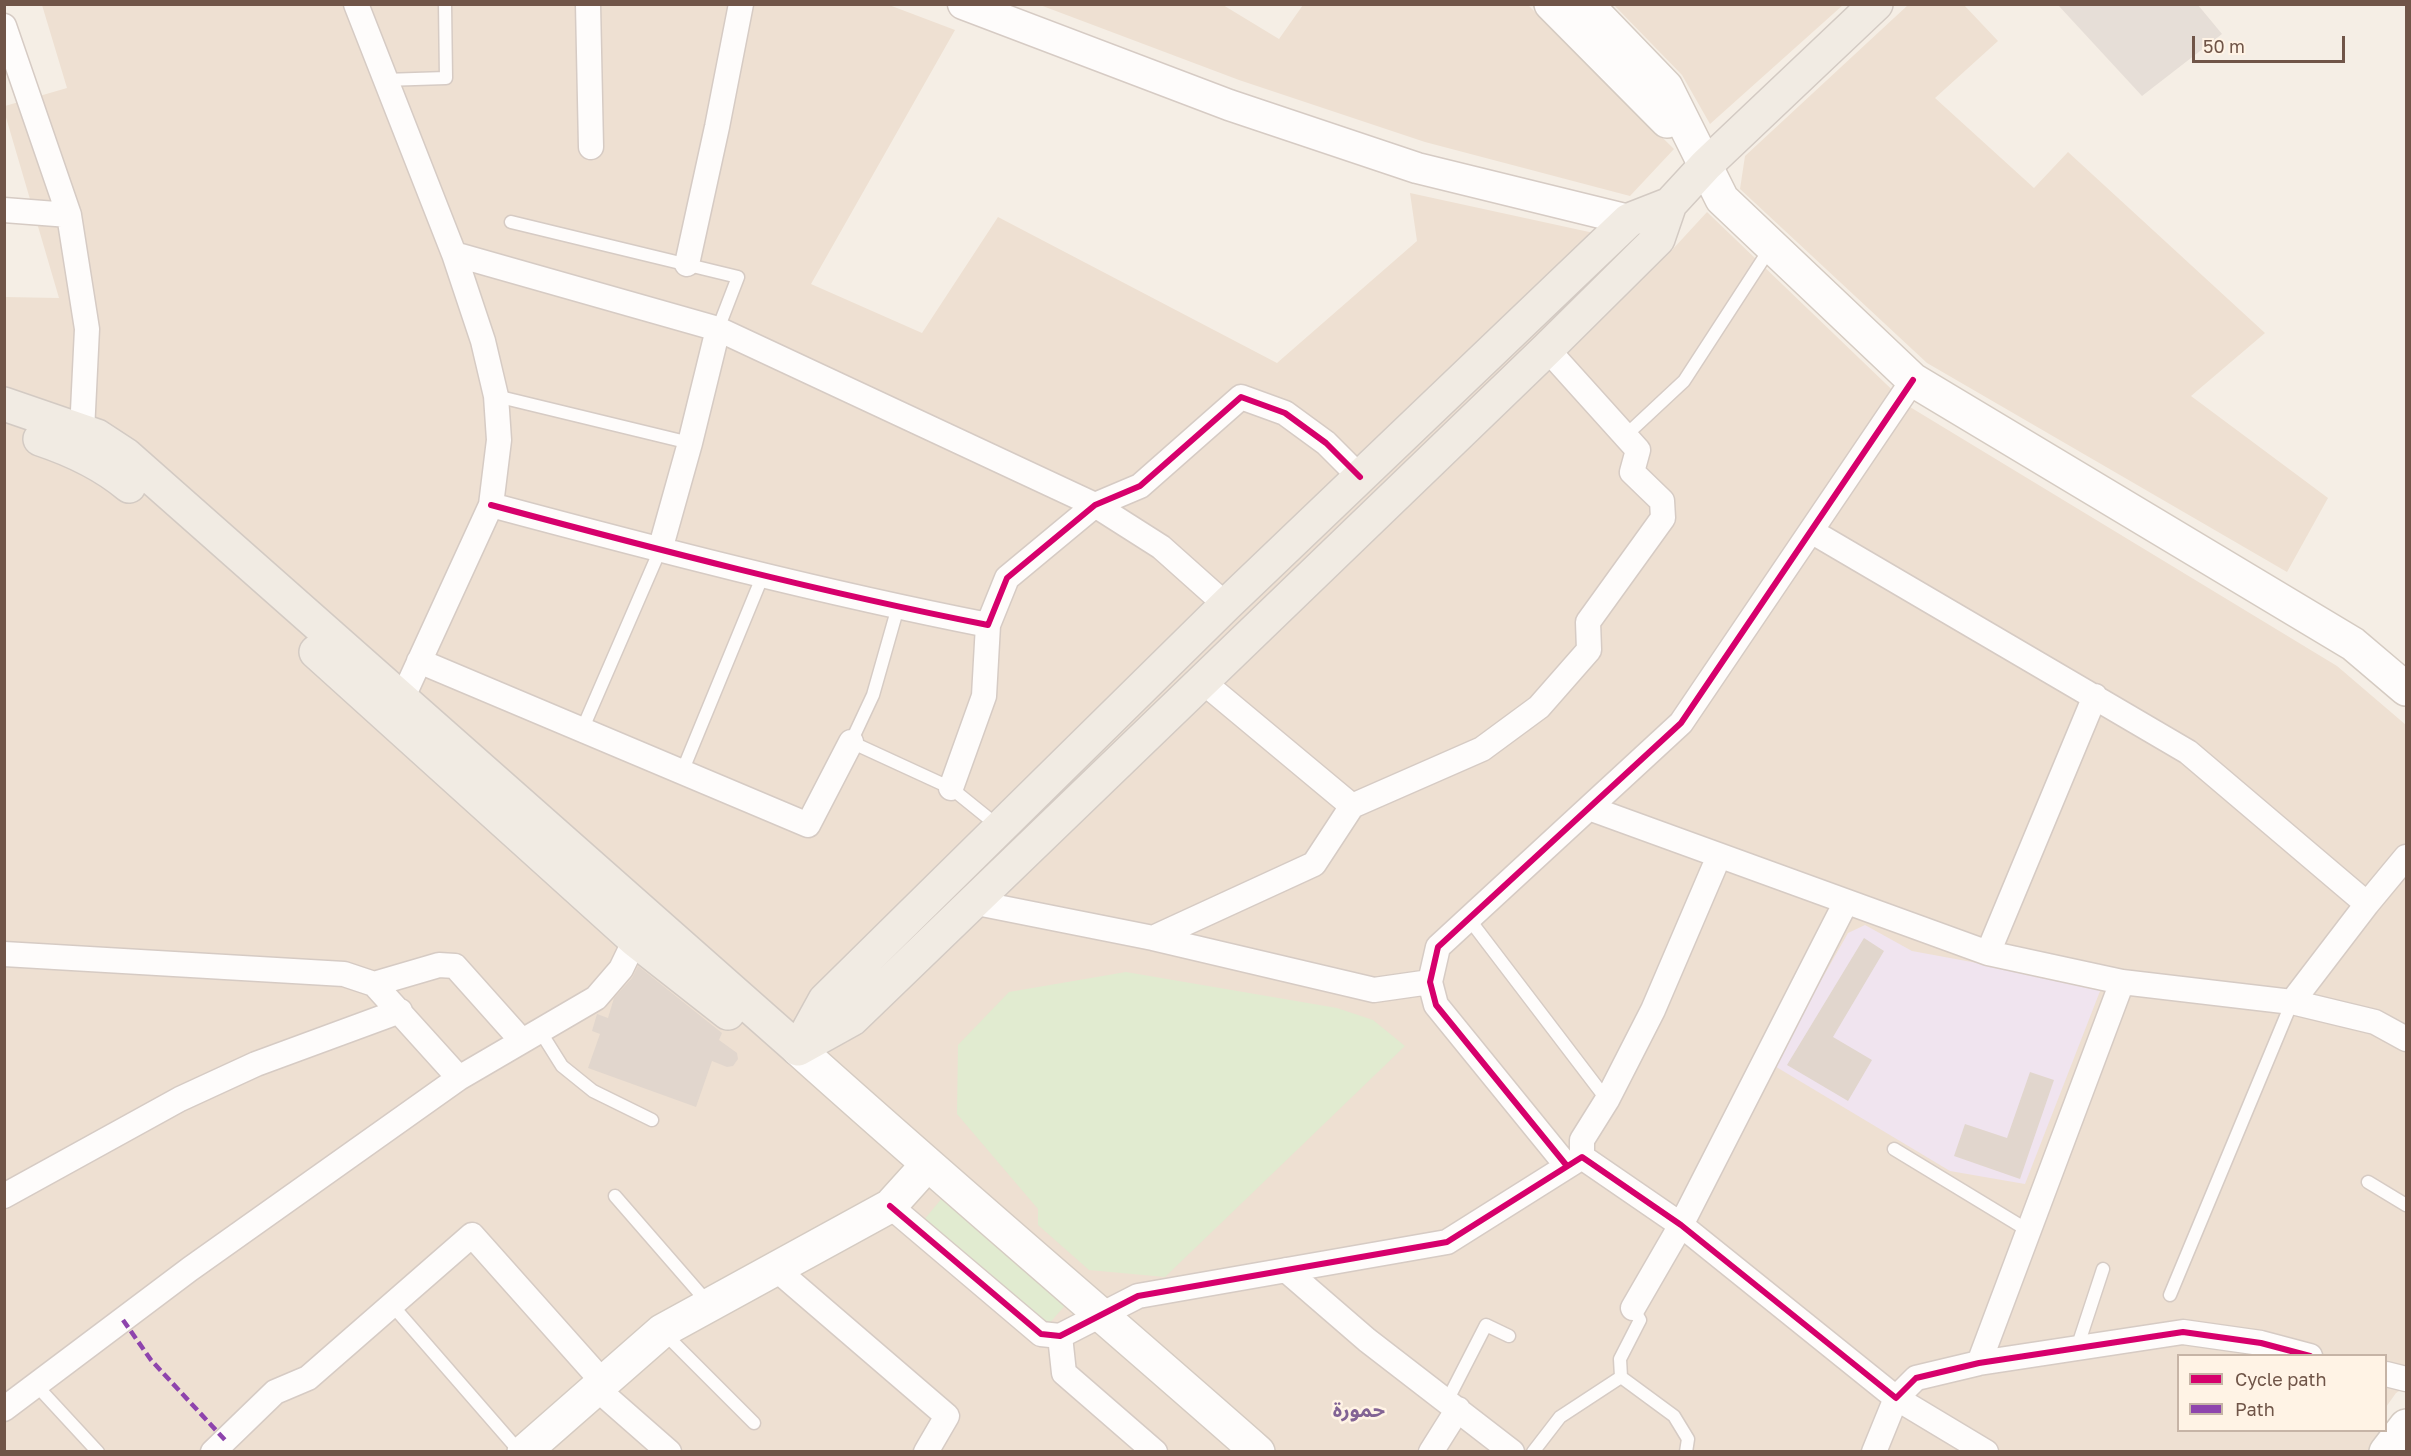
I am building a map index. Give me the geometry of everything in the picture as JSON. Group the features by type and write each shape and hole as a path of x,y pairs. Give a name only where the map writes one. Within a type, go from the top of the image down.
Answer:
{"main road":[{"path":"1551,4 1648,101 1706,165"},
{"path":"1586,4 1666,87 1722,199 1913,380 2353,644 2406,689"},
{"path":"798,1049 852,1019 1547,349 1658,239 1670,204 1706,165 1876,4"},
{"path":"798,1049 825,1000 1226,605 1629,220 1670,204"},
{"path":"4,404 96,436 126,455 402,699 643,929 721,1010 798,1049 927,1165 1103,1315 1258,1452"},
{"path":"4,427 69,448 112,472 225,568 355,689 643,929"},
{"path":"522,1452 662,1331 890,1206 927,1165"}],"street":[{"path":"356,4 454,254 483,341 496,396 499,440 491,505 402,699"},
{"path":"588,4 591,147"},
{"path":"687,264 741,4"},
{"path":"963,4 1229,105 1418,168 1629,220"},
{"path":"4,26 69,215 87,329 82,431"},
{"path":"4,210 69,215"},
{"path":"454,254 718,329 1095,505 1161,547 1226,605"},
{"path":"660,550 690,443 718,329"},
{"path":"1153,938 1314,864 1352,806 1482,749 1539,707 1589,650 1588,622 1663,518 1662,501 1632,472 1638,450 1547,349"},
{"path":"1913,380 1681,723 1438,947 1430,982 1436,1005 1575,1161 1681,1225 1896,1398 1986,1452"},
{"path":"951,788 984,696 988,625 1007,578 1095,505 1140,486 1241,397 1285,413 1326,443 1360,477"},
{"path":"491,505 660,550 898,608 988,625"},
{"path":"1811,531 2188,752 2367,904"},
{"path":"419,661 808,825 851,742"},
{"path":"1202,681 1352,806"},
{"path":"1988,953 2095,696"},
{"path":"1589,808 1988,953 2122,982 2292,1002 2375,1022 2406,1039"},
{"path":"890,1206 1041,1334 1060,1336 1138,1296 1447,1242 1575,1161 1582,1140 1607,1100 1653,1010 1719,856"},
{"path":"2292,1002 2406,857"},
{"path":"972,902 1153,938 1374,990 1430,982"},
{"path":"1633,1308 1681,1225 1846,902"},
{"path":"7,1403 36,1385 190,1269 459,1078 596,998 621,969 643,929"},
{"path":"4,954 344,974 374,984 459,1078"},
{"path":"374,984 439,964 455,966 531,1036"},
{"path":"1979,1364 2122,982"},
{"path":"4,1196 201,1089 255,1064 400,1011"},
{"path":"213,1452 274,1392 308,1378 472,1235 600,1385 669,1452"},
{"path":"776,1269 947,1416 926,1452"},
{"path":"1286,1270 1367,1340 1512,1452"},
{"path":"1874,1452 1896,1398 1916,1378 1979,1364 2183,1332 2261,1343 2302,1354"},
{"path":"1060,1336 1064,1373 1155,1452"},
{"path":"2387,1374 2406,1379"},
{"path":"1431,1452 1453,1405"}],"lane":[{"path":"384,80 446,78 446,4"},
{"path":"511,222 738,277 718,329"},
{"path":"1625,436 1684,381 1771,246"},
{"path":"496,396 690,443"},
{"path":"582,729 660,550"},
{"path":"682,772 763,575"},
{"path":"898,608 873,695 851,742 951,788 1001,828"},
{"path":"1469,919 1607,1100"},
{"path":"2170,1295 2292,1002"},
{"path":"531,1036 562,1066 593,1091 652,1120"},
{"path":"1894,1149 2029,1231"},
{"path":"2368,1182 2406,1205"},
{"path":"615,1196 710,1305"},
{"path":"2077,1348 2103,1269"},
{"path":"392,1305 522,1452"},
{"path":"1633,1308 1640,1320 1620,1359 1622,1377 1674,1416 1688,1439 1686,1452"},
{"path":"1453,1405 1486,1325 1509,1336"},
{"path":"662,1331 754,1423"},
{"path":"1533,1452 1560,1417 1622,1377"},
{"path":"36,1385 98,1452"}],"shaded area":[{"path":"42,5 889,5 955,30 811,284 922,333 998,217 1277,363 1417,241 1410,193 1672,250 1707,212 1910,407 2337,666 2406,725 2406,1387 2396,1393 2387,1406 2387,1354 2177,1354 2177,1432 2380,1432 2406,1451 5,1451 4,297 59,298 5,114 5,106 67,88"},
{"path":"1040,5 1223,5 1279,39 1303,5 1528,5 1674,149 1630,196 1425,142 1239,80"},
{"path":"1614,5 1843,5 1710,124 1682,75"},
{"path":"1908,5 1964,5 1998,41 1935,98 2034,188 2068,152 2265,333 2191,396 2328,498 2287,572 1927,363 1740,189 1745,156"},
{"path":"2058,5 2198,5 2222,34 2142,96"},
{"path":"1865,925 1912,951 2102,986 2025,1184 1950,1171 1773,1065 1848,933"}],"green space":[{"path":"1126,972 1337,1008 1373,1020 1405,1046 1165,1277 1089,1270 1038,1225 1038,1209 957,1114 958,1045 1009,992"},
{"path":"943,1197 1068,1302 1047,1326 923,1221"}],"building":[{"path":"1864,938 1884,951 1833,1037 1872,1060 1848,1101 1787,1065"},
{"path":"638,966 722,1033 719,1040 737,1053 738,1059 733,1066 727,1067 712,1061 696,1107 588,1068 600,1034 592,1031 597,1014 608,1018 614,998 632,978"},
{"path":"2030,1072 2054,1080 2020,1179 1954,1156 1965,1124 2007,1138"}],"marked path":[{"path":"123,1320 151,1360 225,1440"}],"cycle path":[{"path":"1567,1166 1436,1005 1430,982 1438,947 1681,723 1913,380"},
{"path":"491,505 738,569 863,599 988,625 1007,578 1095,505 1140,486 1241,397 1285,413 1326,443 1360,477"},
{"path":"890,1206 1041,1334 1060,1336 1138,1296 1447,1242 1582,1157 1681,1225 1896,1398 1916,1378 1979,1363 2183,1332 2261,1343 2302,1354"}],"district":[{"name":"حمورة","path":"1359,1411"}]}
